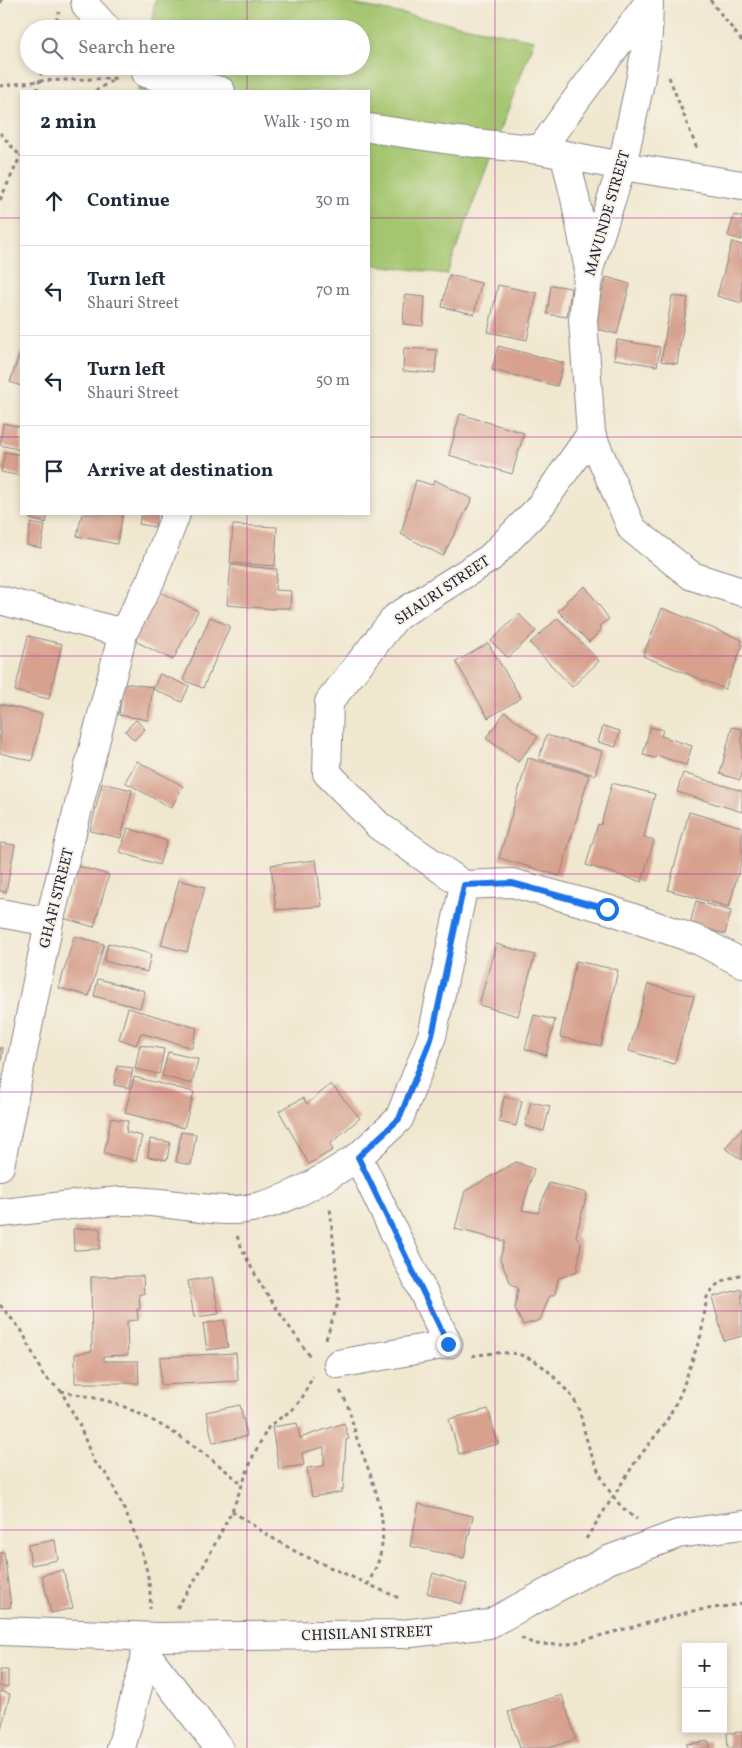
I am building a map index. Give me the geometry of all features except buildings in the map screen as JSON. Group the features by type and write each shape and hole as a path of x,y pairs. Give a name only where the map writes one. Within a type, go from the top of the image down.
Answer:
{"street":[{"path":"85,0 86,6 99,20"},
{"path":"553,153 581,92 649,1"},
{"name":"MAVUNDE STREET","path":"649,1 648,34 622,166 589,269 583,320 591,434 632,529 692,576 742,592"},
{"path":"145,77 217,90"},
{"path":"370,128 457,142 553,153 742,185"},
{"path":"553,153 575,198 589,269"},
{"name":"SHAURI STREET","path":"464,885 379,826 327,773 329,702 396,617 490,558 538,509 591,434"},
{"name":"GHAFI STREET","path":"0,1166 49,922 124,633 151,580 176,515"},
{"path":"0,600 124,633"},
{"path":"0,1213 127,1201 226,1210 259,1206 293,1195 326,1178 358,1157 399,1119 432,1036 464,885 512,883 607,909 700,942 742,963"},
{"path":"0,913 49,922"},
{"path":"328,1366 448,1344 358,1157"},
{"name":"CHISILANI STREET","path":"0,1631 153,1637 402,1634 490,1624 608,1560 678,1534 742,1525"},
{"path":"121,1748 142,1672 145,1652 218,1748"}],"path":[{"path":"710,0 742,41"},
{"path":"37,90 41,75"},
{"path":"669,76 708,180"},
{"path":"0,86 39,81 114,80 145,77"},
{"path":"97,90 114,80"},
{"path":"0,133 20,156"},
{"path":"0,200 20,159"},
{"path":"153,1637 203,1567 232,1511 254,1454 269,1426 302,1400 328,1366 339,1300 326,1178"},
{"path":"226,1210 252,1272 312,1358"},
{"path":"583,1544 636,1461 666,1422 681,1393 701,1335 707,1296 722,1281 742,1274"},
{"path":"0,1305 22,1331 43,1375 61,1391 75,1415 94,1462 108,1476 112,1484 141,1552 148,1578 153,1637"},
{"path":"467,1357 497,1352 516,1352 548,1371 573,1398 593,1456 603,1479 614,1497"},
{"path":"328,1366 347,1402 358,1440 375,1486 379,1504 382,1543 380,1557 368,1584"},
{"path":"61,1391 107,1401 142,1415 190,1444 242,1484"},
{"path":"232,1511 268,1536 298,1553 399,1598"},
{"path":"490,1624 535,1644 565,1645 693,1611 742,1604"}],"green space":[{"path":"155,0 333,0 534,40 447,274 370,264 370,90 138,90 141,75 370,75 370,20 152,20"}],"route":[{"path":"448,1344 358,1157 399,1119 432,1036 464,885 512,883 607,909"}]}
